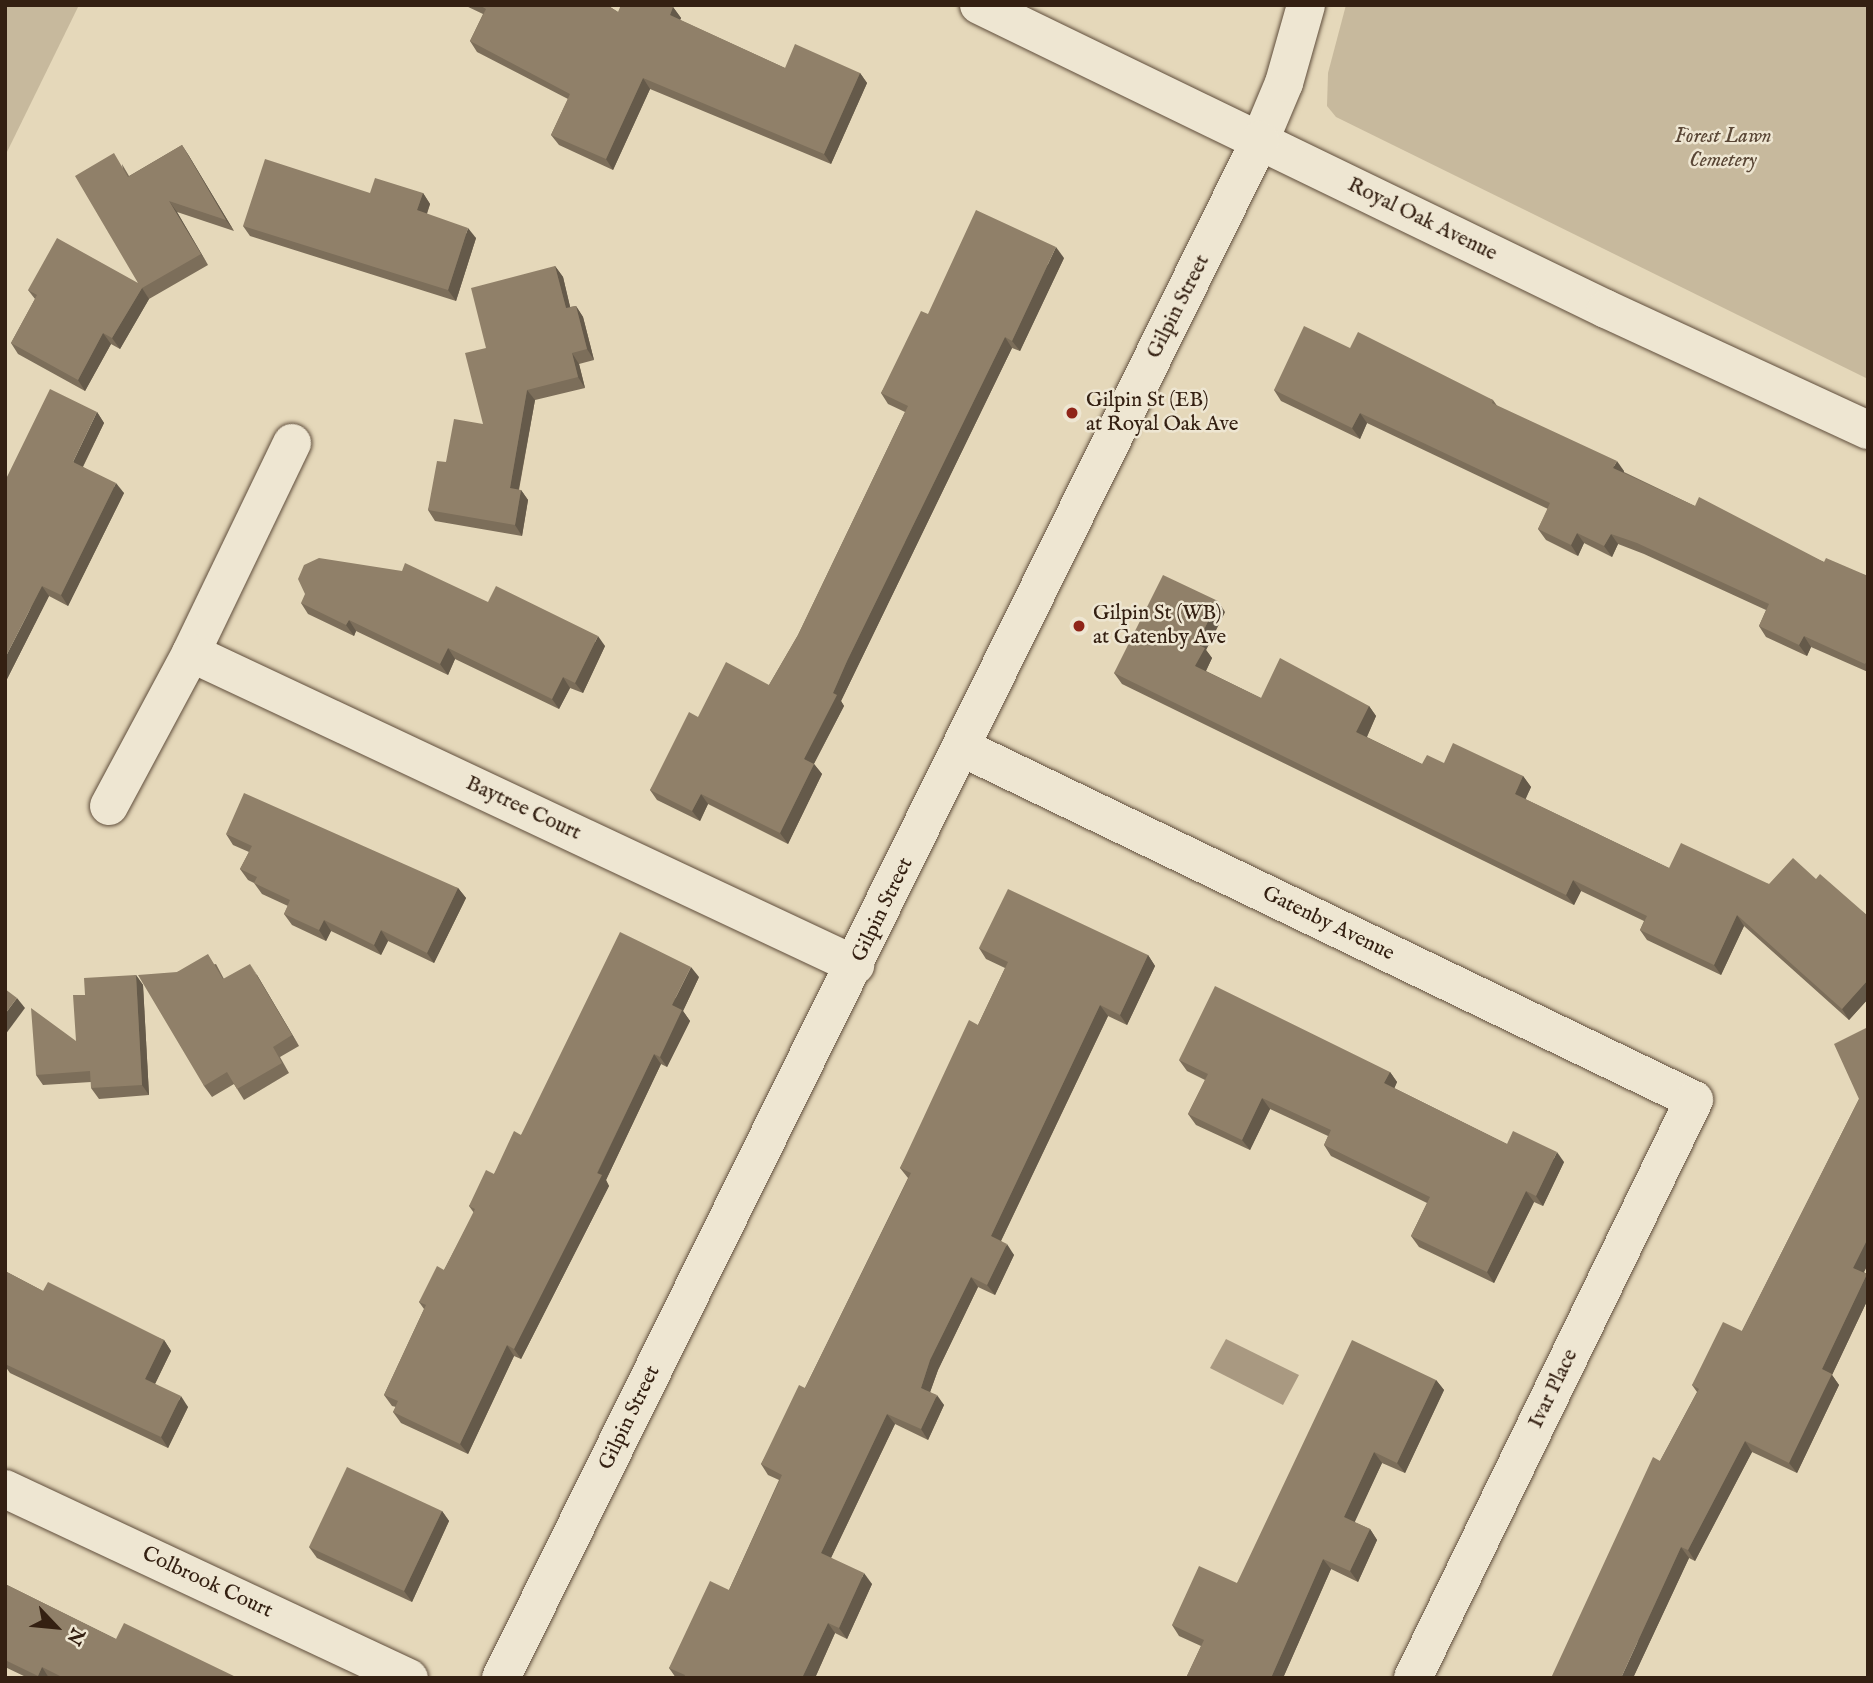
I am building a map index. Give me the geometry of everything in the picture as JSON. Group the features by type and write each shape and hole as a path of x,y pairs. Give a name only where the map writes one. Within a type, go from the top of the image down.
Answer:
{"street":[{"name":"Royal Oak Avenue","path":"979,5 1868,430"},
{"name":"Gilpin Street","path":"501,1678 963,748 1260,141 1284,83 1306,5"},
{"path":"109,806 191,653 292,443"},
{"name":"Baytree Court","path":"191,653 855,965"},
{"name":"Gatenby Avenue","path":"963,748 1694,1100"},
{"name":"Ivar Place","path":"1413,1678 1694,1100"},
{"name":"Colbrook Court","path":"5,1489 409,1678"}],"green space":[{"path":"5,5 79,5 5,156"},
{"name":"Forest Lawn Cemetery","path":"1346,5 1868,5 1868,379 1336,117 1327,106 1328,73"}],"shaded area":[{"path":"1226,1339 1299,1375 1283,1405 1210,1368"}],"building":[{"path":"479,5 607,5 618,12 621,5 668,5 673,7 670,15 785,68 795,44 860,73 824,154 643,78 606,159 551,135 570,94 470,41 486,9"},
{"path":"182,145 226,220 169,201 201,254 142,288 112,338 103,333 78,380 11,343 37,295 28,290 57,238 138,283 75,176 114,153 128,177"},
{"path":"265,159 370,193 375,178 423,193 417,210 468,228 448,290 243,226"},
{"path":"976,210 1056,247 1012,341 1005,337 847,661 833,693 837,695 804,759 814,764 780,833 701,794 692,811 650,790 689,712 698,717 726,662 769,685 798,635 908,406 881,393 921,311 928,314"},
{"path":"555,266 566,308 576,306 587,349 572,353 578,377 527,390 510,488 521,490 515,525 428,510 437,461 446,462 454,419 483,424 465,353 486,348 471,288"},
{"path":"1304,326 1350,348 1358,332 1493,400 1492,403 1617,461 1613,468 1695,506 1699,497 1824,562 1826,558 1868,576 1868,659 1865,664 1804,636 1799,645 1759,626 1769,604 1637,543 1611,534 1604,546 1577,533 1571,545 1538,529 1550,503 1360,413 1352,428 1274,390"},
{"path":"50,389 97,412 73,462 116,483 61,595 42,586 5,658 5,481"},
{"path":"319,558 402,571 405,563 488,602 496,586 598,636 575,683 563,677 552,699 448,648 440,664 349,620 346,625 301,603 305,594 298,579 304,565"},
{"path":"1163,575 1218,601 1197,644 1205,648 1195,666 1261,698 1280,658 1369,706 1356,732 1422,764 1427,755 1444,763 1453,743 1523,776 1515,794 1669,868 1681,843 1769,884 1793,858 1816,879 1820,874 1868,916 1868,980 1842,1009 1737,915 1714,965 1640,930 1647,916 1573,880 1566,895 1114,673"},
{"path":"244,793 458,888 427,953 381,930 374,945 324,920 319,930 284,914 290,900 254,883 257,877 240,869 252,846 226,834"},
{"path":"1008,889 1148,955 1120,1015 1100,1005 991,1236 1007,1244 987,1285 971,1277 930,1360 921,1388 937,1395 921,1429 887,1414 821,1553 864,1573 839,1628 828,1623 802,1678 684,1678 685,1675 669,1668 710,1581 729,1590 782,1475 761,1464 799,1385 805,1388 911,1173 900,1168 969,1020 978,1025 1008,962 979,948"},
{"path":"620,932 691,967 672,1005 682,1010 660,1057 654,1054 597,1173 602,1175 514,1349 507,1345 460,1444 393,1412 398,1401 384,1395 426,1305 419,1302 437,1266 444,1270 475,1209 469,1206 486,1170 494,1174 514,1131 521,1135"},
{"path":"208,954 223,979 250,964 292,1035 273,1047 282,1063 237,1089 227,1072 204,1086 138,975 177,972"},
{"path":"136,975 142,1085 91,1088 90,1071 36,1075 31,1008 76,1041 73,995 85,995 84,978"},
{"path":"1215,986 1390,1072 1384,1083 1507,1144 1513,1131 1557,1152 1536,1196 1526,1191 1487,1272 1411,1236 1430,1197 1324,1145 1331,1130 1262,1098 1242,1140 1188,1114 1208,1074 1179,1060"},
{"path":"5,989 17,998 5,1014"},
{"path":"1868,1027 1868,1238 1853,1268 1867,1274 1822,1369 1832,1374 1789,1463 1745,1441 1688,1550 1681,1547 1621,1678 1551,1678 1653,1457 1660,1461 1699,1389 1692,1385 1723,1322 1742,1331 1859,1099 1834,1044"},
{"path":"5,1271 43,1291 48,1282 164,1340 145,1379 181,1396 161,1437 5,1364"},
{"path":"1352,1340 1436,1380 1397,1463 1374,1452 1344,1517 1370,1529 1350,1571 1323,1559 1271,1678 1186,1678 1204,1640 1172,1625 1199,1566 1237,1583"},
{"path":"347,1467 442,1511 404,1591 309,1547"},
{"path":"5,1584 116,1639 124,1623 238,1678 64,1678 42,1667 38,1676 5,1660"}],"place":[{"name":"Gilpin St (EB) at Royal Oak Ave","path":"1072,413"},
{"name":"Gilpin St (WB) at Gatenby Ave","path":"1079,626"}]}
